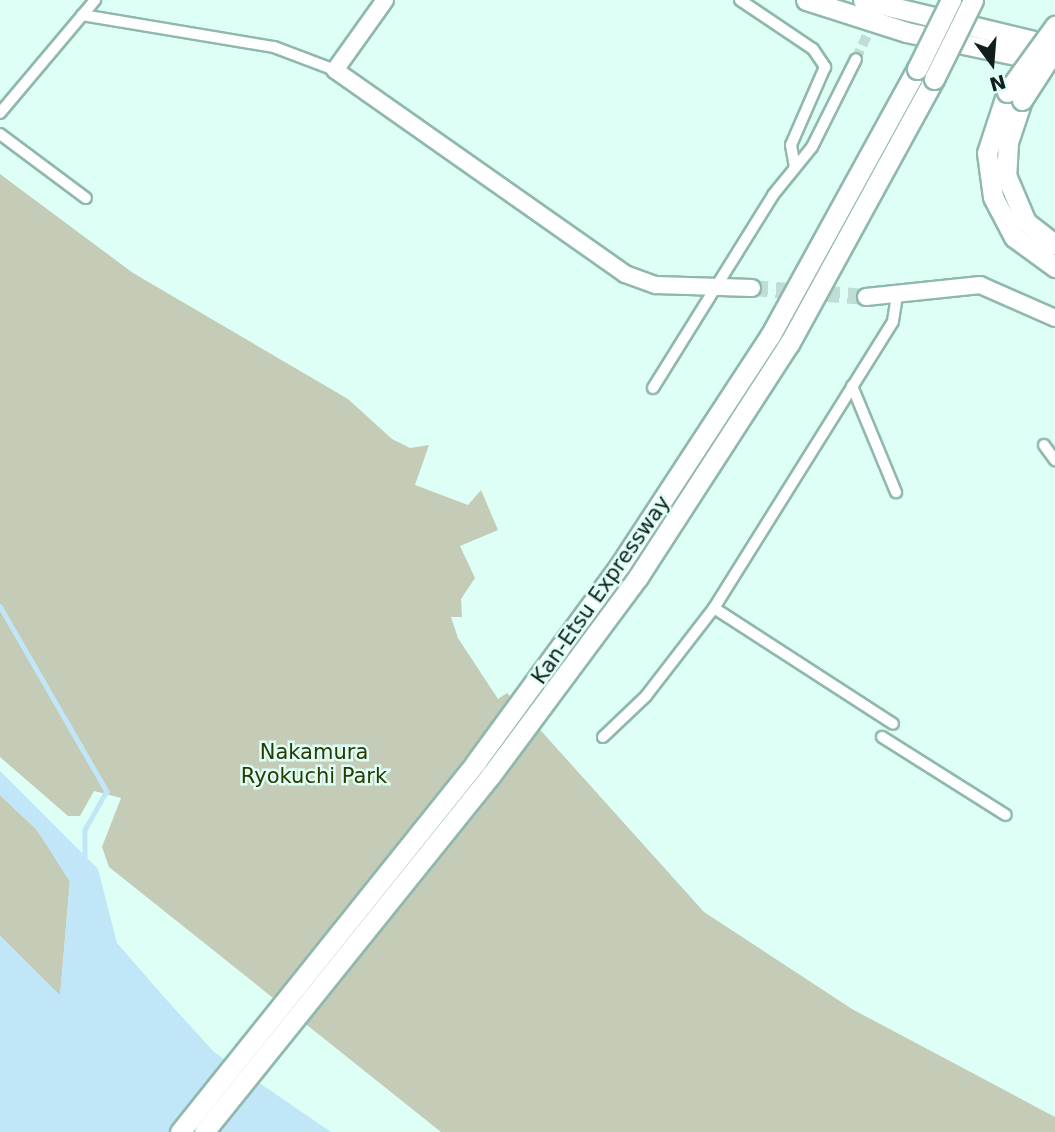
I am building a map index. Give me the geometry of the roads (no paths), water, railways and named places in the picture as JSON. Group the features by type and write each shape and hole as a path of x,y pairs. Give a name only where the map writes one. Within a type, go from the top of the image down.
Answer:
{"highway":[{"path":"806,0 850,16 1055,75"},
{"path":"863,0 1055,48 1014,96 1007,142 1006,175 1026,222 1055,245"},
{"path":"914,68 942,0"},
{"name":"Kan-Etsu Expressway","path":"180,1132 536,682 721,417 893,114 914,68 951,0"},
{"name":"Kan-Etsu Expressway","path":"204,1132 551,695 739,425 934,79 973,0"},
{"path":"850,16 1055,63"},
{"path":"1055,26 1014,96 987,153 993,197 1014,237 1055,267"}],"street":[{"path":"0,113 94,0"},
{"path":"335,70 385,0"},
{"path":"740,0 813,49 825,67 791,145 795,168"},
{"path":"82,15 274,47 335,70 625,274 656,285 718,284 752,288"},
{"path":"653,388 795,168 856,59"},
{"path":"0,134 86,198"},
{"path":"866,297 897,296 980,285 1055,317"},
{"path":"603,737 646,696 714,608 893,321 897,296"},
{"path":"852,386 896,492"},
{"path":"1044,445 1055,460"},
{"path":"714,608 893,724"},
{"path":"882,737 1006,815"}],"water":[{"path":"0,771 98,869 117,943 214,1052 331,1132 0,1132 0,936 60,995 70,882 37,830 0,795"}],"waterway":[{"path":"0,606 107,791 85,830 85,859"}],"tunnel":[{"path":"856,59 875,18"},
{"path":"752,288 866,297"}],"park label":[{"name":"Nakamura Ryokuchi Park","path":"314,764"}]}
